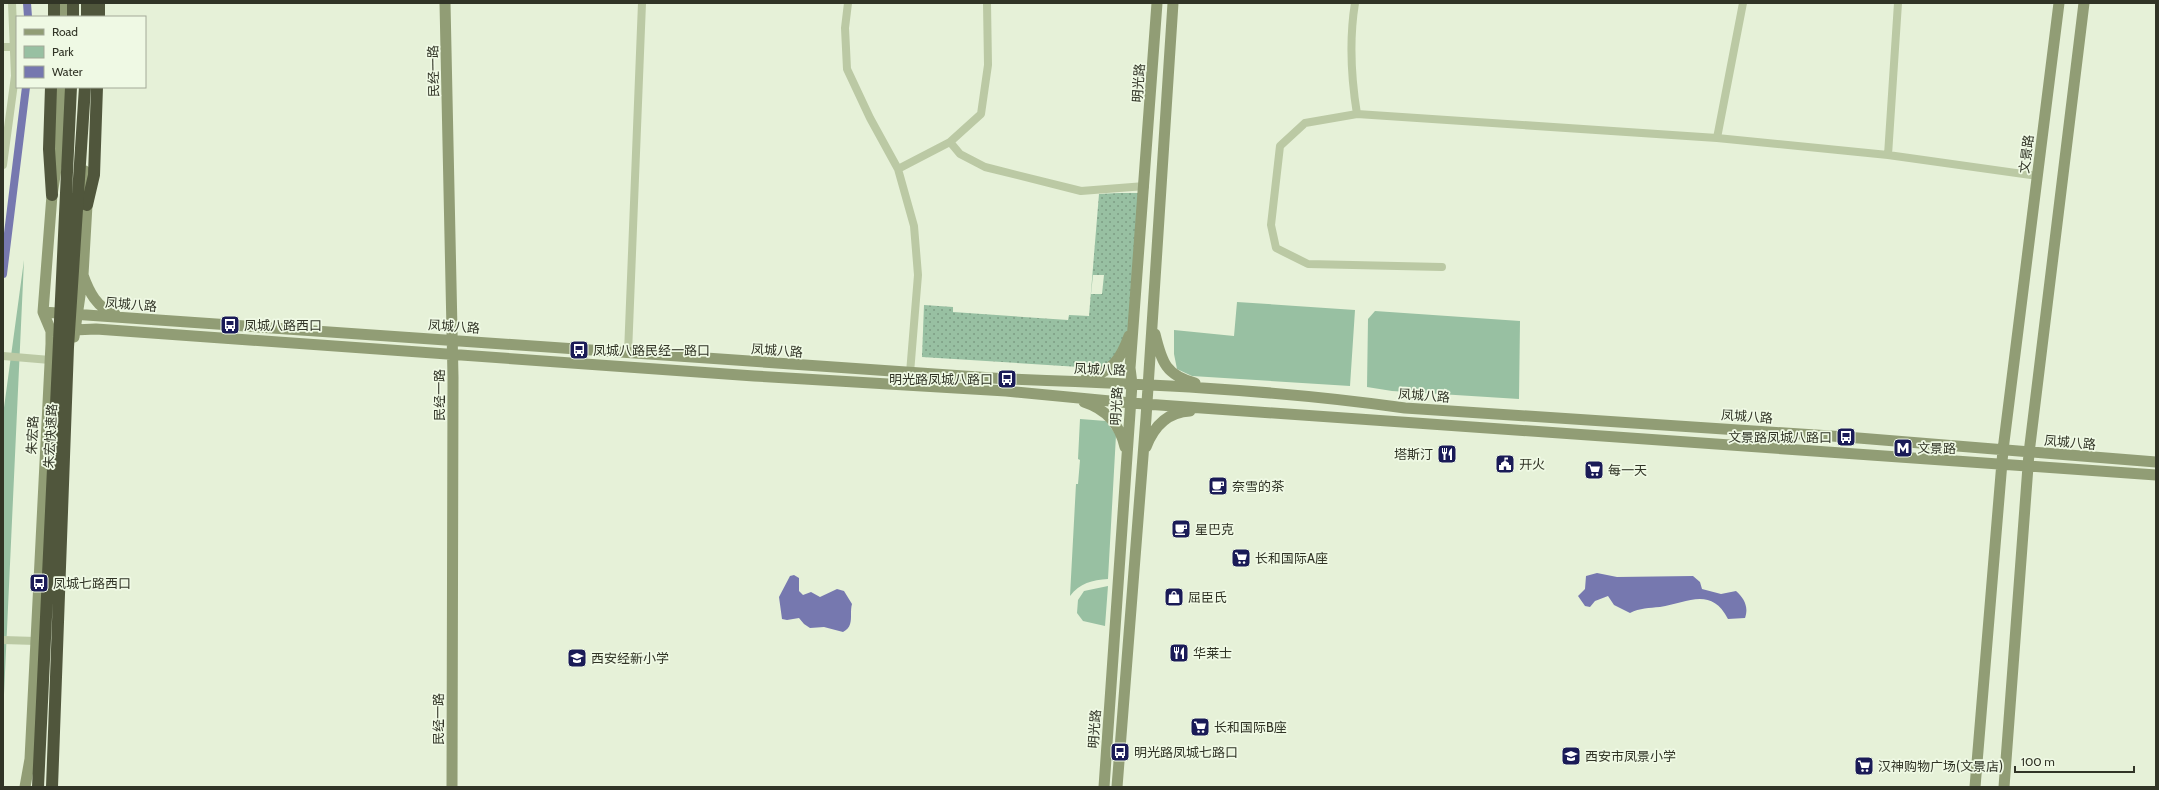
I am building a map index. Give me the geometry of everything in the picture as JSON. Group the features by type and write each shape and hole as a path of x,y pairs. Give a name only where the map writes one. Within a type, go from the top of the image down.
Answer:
{"highway":[{"path":"54,3 54,16"},
{"path":"73,3 73,16"},
{"path":"87,3 87,16"},
{"path":"99,3 99,16"},
{"path":"52,88 49,149 52,195"},
{"name":"朱宏快速路","path":"38,787 71,88"},
{"name":"朱宏快速路","path":"52,787 67,362 85,88"},
{"path":"86,205 94,175 97,88"}],"main road":[{"path":"64,3 64,16"},
{"path":"90,3 91,16"},
{"name":"民经一路","path":"445,3 453,340 452,787"},
{"name":"明光路","path":"1104,787 1131,403 1132,384 1130,368 1145,186 1157,3"},
{"path":"1117,787 1148,384 1173,3"},
{"name":"文景路","path":"1975,787 2003,450 2059,3"},
{"path":"2004,787 2029,452 2084,3"},
{"name":"朱宏路","path":"25,787 30,758 50,360 51,331 43,312 52,195 59,150 62,88"},
{"path":"56,787 72,344 76,330 83,275 86,205 84,182 90,88"},
{"path":"83,275 90,294 103,308 127,318"},
{"name":"凤城八路","path":"43,312 910,373 1148,384 1343,399 1405,408 1846,437 2156,462"},
{"path":"1068,381 1098,376 1112,367 1122,356 1134,320"},
{"path":"1152,321 1159,351 1168,370 1182,380 1217,390"},
{"name":"凤城八路","path":"51,331 96,329 1066,397 1131,403 2028,467 2156,474"},
{"path":"1066,397 1088,403 1111,417 1123,439 1127,460"},
{"path":"1142,461 1150,437 1164,419 1187,411 1217,408"},
{"path":"25,787 42,787"}],"street":[{"path":"3,166 15,76 12,3"},
{"path":"628,353 642,3"},
{"path":"848,3 845,28 847,69 870,118 898,169 914,226 918,275 910,373"},
{"path":"898,169 950,142 981,114 988,65 987,3"},
{"path":"1355,3 1351,28 1352,84 1357,114"},
{"path":"1716,138 1743,3"},
{"path":"1888,156 1898,3"},
{"path":"3,47 15,47"},
{"path":"1442,267 1308,264 1276,248 1271,225 1280,146 1305,123 1357,114 1716,138 1888,156 2038,176"},
{"path":"950,142 960,154 985,167 1081,191 1145,186"},
{"path":"7,356 50,360"},
{"path":"3,640 36,641"}],"green space":[{"path":"1139,193 1129,342 1114,367 1095,368 922,357 924,305 953,307 953,312 1068,320 1069,315 1089,316 1099,194","holes":["1093,275 1104,275 1102,294 1091,294"]},
{"path":"24,260 3,716 3,415"},
{"path":"1237,302 1355,310 1350,386 1192,376 1177,369 1174,354 1174,330 1234,336"},
{"path":"1375,311 1520,321 1519,399 1392,391 1367,387 1368,319"},
{"path":"1080,419 1106,421 1116,435 1108,579 1097,580 1082,585 1070,596 1076,484 1078,484 1080,460 1078,459"},
{"path":"1108,586 1105,626 1083,621 1077,613 1078,600 1084,591"}],"water":[{"path":"1597,573 1617,577 1693,576 1700,582 1702,589 1721,594 1736,591 1746,606 1745,618 1728,619 1721,609 1714,603 1698,599 1660,607 1641,609 1630,613 1614,605 1608,596 1595,601 1590,607 1585,606 1578,596 1585,589 1586,576"},
{"path":"794,575 799,578 799,591 803,595 811,592 820,597 837,589 844,591 852,604 851,620 847,629 843,632 824,627 810,628 799,618 787,620 782,619 779,597 790,576"}],"waterway":[{"path":"27,3 28,16"},
{"path":"3,274 26,88"}],"place":[{"name":"凤城八路西口","path":"230,325"},
{"name":"凤城八路民经一路口","path":"579,350"},
{"name":"明光路凤城八路口","path":"1007,379"},
{"name":"文景路凤城八路口","path":"1846,437"},
{"name":"文景路","path":"1903,448"},
{"name":"塔斯汀","path":"1447,454"},
{"name":"开火","path":"1505,464"},
{"name":"每一天","path":"1594,470"},
{"name":"奈雪的茶","path":"1218,486"},
{"name":"星巴克","path":"1181,529"},
{"name":"长和国际A座","path":"1241,558"},
{"name":"凤城七路西口","path":"39,583"},
{"name":"屈臣氏","path":"1174,597"},
{"name":"华莱士","path":"1179,653"},
{"name":"西安经新小学","path":"577,658"},
{"name":"长和国际B座","path":"1200,727"},
{"name":"明光路凤城七路口","path":"1120,752"},
{"name":"西安市凤景小学","path":"1571,756"},
{"name":"汉神购物广场(文景店)","path":"1864,766"}]}
